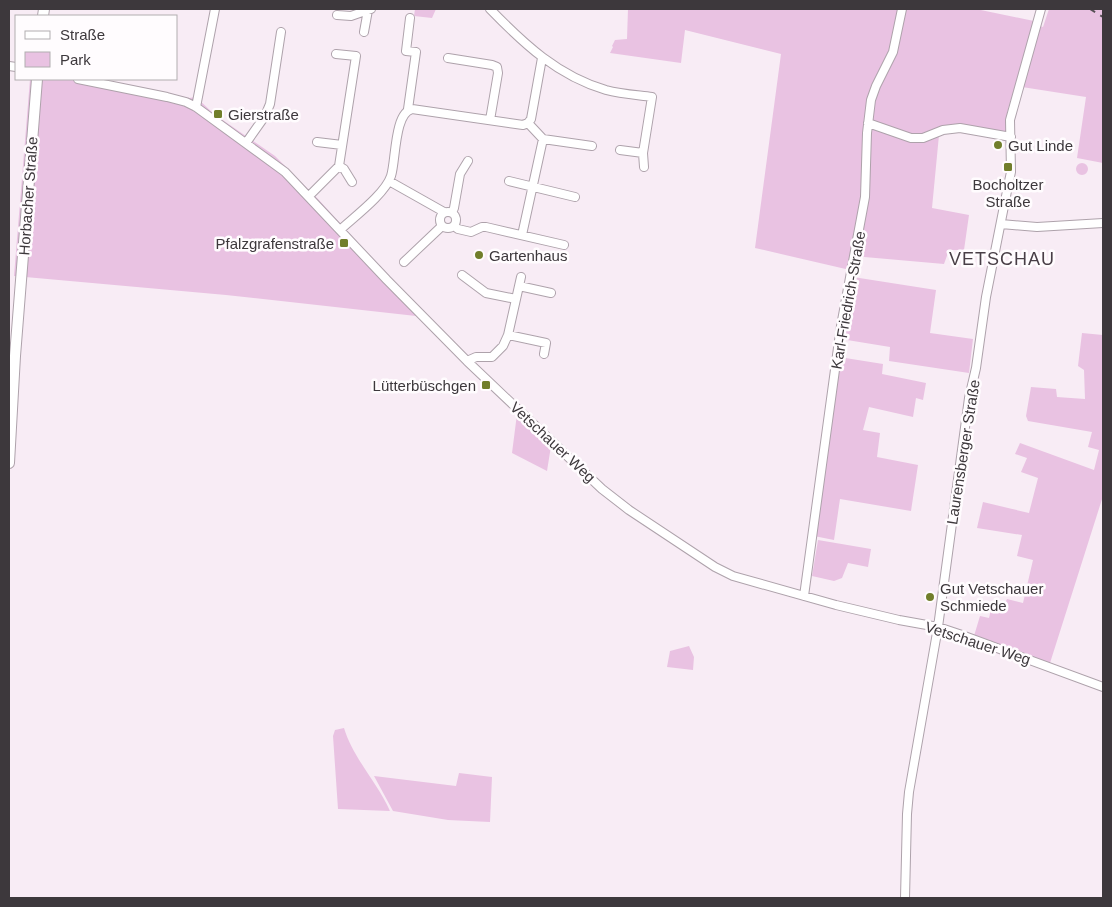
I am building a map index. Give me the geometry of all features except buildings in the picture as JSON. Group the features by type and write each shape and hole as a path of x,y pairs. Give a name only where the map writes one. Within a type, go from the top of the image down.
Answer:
{"main road":[{"name":"Horbacher Straße","path":"9,463 15,356 37,80"}],"street":[{"path":"196,107 215,9"},
{"path":"337,15 351,16 369,9"},
{"path":"364,32 369,9"},
{"path":"490,9 521,40 565,74 617,92 652,97 643,153 644,167"},
{"name":"Karl-Friedrich-Straße","path":"804,596 841,326 865,197 868,123 871,100 893,52 902,9"},
{"name":"Laurensberger Straße","path":"905,898 908,807 938,627 962,442 979,349 986,296 1010,172 1010,120 1041,9"},
{"path":"340,230 386,187 389,181 401,119 408,110 416,52 406,51 410,18"},
{"path":"246,143 265,116 270,104 281,32"},
{"path":"309,196 339,166 356,56 336,54"},
{"path":"448,58 497,67 498,73 490,120"},
{"path":"408,110 523,125 531,119 542,58"},
{"name":"Vetschauer Weg","path":"83,80 186,102 196,107 285,172 467,361 602,489 629,510 727,573 804,596 899,620 938,627 1103,687"},
{"path":"528,123 543,139 592,146"},
{"path":"868,123 910,138 923,138 943,130 960,128 1011,137"},
{"path":"522,235 543,139"},
{"path":"317,142 342,145"},
{"path":"620,150 643,153"},
{"path":"442,226 440,218 454,208 460,174 468,161"},
{"path":"339,166 344,169 352,182"},
{"path":"389,181 456,218 454,226"},
{"path":"509,181 575,197"},
{"path":"1001,224 1038,227 1103,223"},
{"path":"442,226 448,228 454,226"},
{"path":"404,262 442,226"},
{"path":"454,226 471,232 486,227 564,245"},
{"path":"462,275 486,293 516,299"},
{"path":"467,361 476,358 492,357 503,346 508,335 521,276"},
{"path":"519,286 551,293"},
{"path":"508,335 546,343 544,354"}],"green space":[{"path":"415,9 436,9 432,18 414,16"},
{"path":"628,9 976,9 1034,21 1007,113 1006,132 965,127 939,135 932,208 969,215 964,250 949,250 944,264 853,256 850,270 755,248 781,54 685,30 681,63 610,53 615,40 627,39"},
{"path":"1049,9 1103,9 1103,163 1077,158 1086,97 1022,87 1040,26 1043,27"},
{"path":"30,80 105,80 189,98 196,97 214,114 275,156 319,200 390,278 422,309 416,316 226,295 14,276"},
{"path":"1084,163 1087,164 1087,174 1080,175 1077,174 1076,167 1077,164"},
{"path":"853,277 936,290 930,333 973,339 969,373 889,361 890,347 841,339"},
{"path":"1082,333 1103,335 1103,496 1050,663 974,636 980,616 989,618 993,601 1005,603 1007,599 1023,603 1033,560 1017,556 1022,535 977,528 983,502 1029,513 1038,478 1021,472 1027,458 1015,454 1020,443 1094,470 1099,450 1088,447 1092,432 1028,421 1026,416 1031,387 1056,389 1057,397 1085,399 1084,370 1078,366"},
{"path":"839,357 883,364 882,374 926,383 923,400 916,398 913,417 869,407 863,430 880,433 877,457 918,465 911,511 840,499 834,540 814,536"},
{"path":"517,414 551,446 547,471 512,453"},
{"path":"818,540 871,549 868,567 848,563 842,578 834,581 812,576"},
{"path":"689,646 694,657 693,670 667,667 670,651"},
{"path":"344,728 353,750 390,811 338,809 333,736 335,730"},
{"path":"459,773 492,777 490,822 448,820 393,811 374,776 456,786"}],"railway":[{"path":"1090,9 1103,17"}],"place":[{"name":"Gierstraße","path":"218,114"},
{"name":"Gut Linde","path":"998,145"},
{"name":"Bocholtzer Straße","path":"1008,167"},
{"name":"Pfalzgrafenstraße","path":"344,243"},
{"name":"Gartenhaus","path":"479,255"},
{"name":"Lütterbüschgen","path":"486,385"},
{"name":"Gut Vetschauer Schmiede","path":"930,597"}],"district":[{"name":"VETSCHAU","path":"1002,259"}]}
